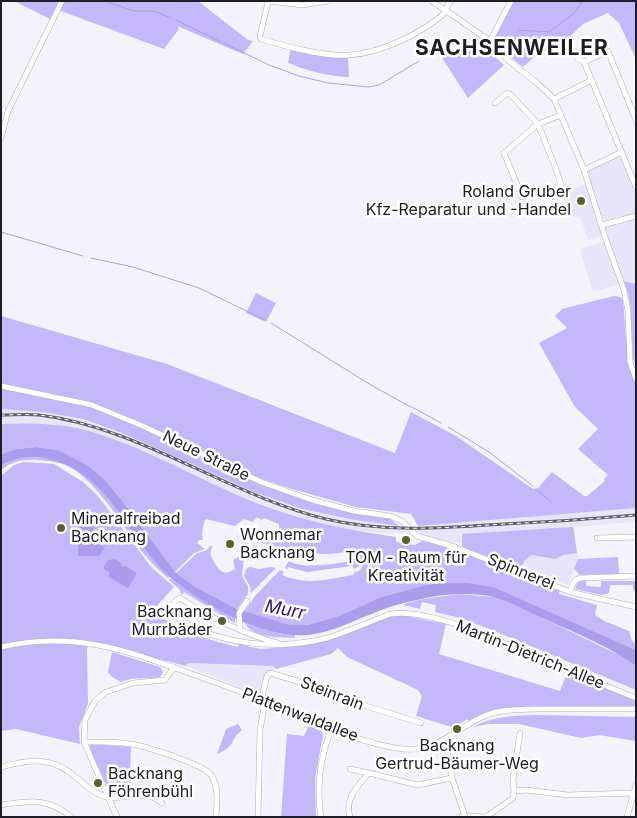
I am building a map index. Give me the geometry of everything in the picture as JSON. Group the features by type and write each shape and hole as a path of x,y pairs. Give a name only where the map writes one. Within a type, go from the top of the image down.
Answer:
{"street":[{"path":"1,138 8,111 62,1"},
{"path":"328,1 302,6 268,1 260,36 261,39 332,54 348,55 373,51 410,36 446,10 451,1"},
{"path":"432,1 490,41 509,61 538,83 554,99 584,170 624,290 628,312 630,362 636,378"},
{"path":"490,41 511,1"},
{"path":"584,62 608,51 636,120"},
{"path":"577,58 584,62 636,187"},
{"path":"554,99 592,80"},
{"path":"495,103 507,93 510,94 538,124 563,192"},
{"path":"522,197 504,152 538,124 561,115"},
{"path":"584,170 622,152"},
{"path":"602,225 636,216"},
{"name":"Neue Straße","path":"1,386 92,405 145,427 261,482 312,500 354,511 390,516 402,521 409,528"},
{"name":"Spinnerei","path":"409,528 418,536 455,546 570,592 636,607"},
{"path":"597,538 636,537"},
{"path":"570,592 572,584 576,579 580,578 636,576"},
{"name":"Martin-Dietrich-Allee","path":"278,643 201,611 180,598 171,606 170,611 173,615 205,632 265,646 278,643 319,640 391,614 406,613 434,618 483,634 636,698"},
{"path":"240,627 240,610 247,601"},
{"name":"Plattenwaldallee","path":"1,647 33,641 53,640 88,642 130,652 263,701 348,736 402,749 433,746 486,716 514,709 636,709"},
{"path":"117,817 84,742 83,727 85,720 92,705 106,692 122,686 165,680 174,667"},
{"name":"Steinrain","path":"263,701 267,676 270,672 297,680 340,698 421,724"},
{"path":"258,817 260,730 263,701"},
{"path":"321,817 319,773 322,755 331,729"},
{"path":"470,816 486,817 513,798 513,779 520,733"},
{"path":"443,741 452,778 465,816 459,817"},
{"path":"84,742 132,744 194,764 206,770 215,784 216,817"},
{"path":"1,767 37,760 50,762 64,768 94,792 108,798 151,796 162,803"},
{"path":"350,768 417,785 452,778"},
{"path":"350,817 348,807 354,790 370,773"},
{"path":"514,792 526,790 568,795 635,790 627,817"},
{"path":"1,805 30,801 42,802 58,807 71,817"}],"shaded area":[{"path":"14,1 198,1 248,40 253,41 243,54 177,26 179,29 164,49 58,10 52,20"},
{"path":"513,1 636,1 636,59 619,23 608,13 583,24 565,41 550,51 540,52 523,67 503,49 497,40 496,34"},
{"path":"487,44 494,56 504,65 468,98 442,58"},
{"path":"291,48 326,56 348,58 349,77 318,73 288,63"},
{"path":"620,155 636,190 636,283 624,281 593,292 580,249 604,242 602,236 588,240 581,219 570,215 563,194 585,184 583,173"},
{"path":"624,281 636,284 636,367 633,358 630,302"},
{"path":"256,293 276,303 266,322 246,313"},
{"path":"614,296 620,297 623,300 628,363 636,384 636,508 418,526 411,514 356,507 262,479 92,403 1,383 1,316 167,364 395,453 411,412 456,436 533,489 538,488 552,472 584,496 587,496 605,481 604,479 608,475 578,449 598,429 575,407 539,343 567,328 555,316 562,309"},
{"path":"1,388 91,406 146,429 260,484 312,503 347,512 390,519 399,526 355,520 302,509 254,492 122,433 83,419 42,412 1,409"},
{"path":"1,409 42,412 83,420 122,433 254,492 302,509 353,520 400,526 410,534 367,532 326,525 232,493 124,444 77,428 51,424 1,424"},
{"path":"1,424 58,425 77,428 125,443 243,498 267,507 331,525 396,537 396,542 415,545 422,541 456,550 560,590 559,594 597,605 595,615 604,621 629,631 632,641 636,644 636,650 496,588 441,583 426,585 381,597 339,616 307,625 290,625 244,612 255,596 280,570 284,572 282,575 300,580 326,580 353,575 362,567 361,559 357,555 350,555 349,552 329,554 298,553 298,550 281,548 279,552 269,550 271,547 256,540 251,535 257,530 263,535 273,532 280,533 279,524 264,518 262,520 256,517 253,522 244,519 235,526 206,519 202,535 203,540 199,540 197,543 205,549 194,553 175,572 105,480 58,450 36,447 24,448 1,455"},
{"path":"36,447 58,450 88,466 105,480 121,499 176,573 194,586 237,609 290,625 307,625 339,616 381,597 426,585 468,583 496,588 636,650 636,666 594,641 521,608 493,597 476,594 430,597 407,602 329,630 307,635 283,634 252,625 206,602 186,590 170,577 155,562 102,492 87,477 69,466 42,458 18,459 1,466 1,455 14,450"},
{"path":"25,457 59,461 75,468 90,480 105,495 170,577 168,578 147,557 109,505 88,481 66,465 50,461 24,460 15,462 1,470 1,466 17,458"},
{"path":"24,462 54,464 83,482 97,495 152,568 174,587 153,610 182,629 238,647 239,643 241,643 242,645 260,649 301,646 393,616 406,616 446,624 439,654 560,691 567,673 636,700 636,707 514,707 491,712 469,721 467,719 455,728 416,716 422,696 418,690 347,657 338,648 331,654 276,669 274,666 188,663 186,666 89,641 87,649 88,704 79,727 80,744 16,729 1,731 1,476 14,465"},
{"path":"636,508 636,522 574,527 578,559 568,585 462,547 462,534 460,535 461,543 426,537 418,532 418,526"},
{"path":"78,520 94,521 93,546 98,544 105,547 99,556 78,556"},
{"path":"573,527 577,553 563,555 556,559 531,555 525,560 521,568 462,547 462,534"},
{"path":"210,546 213,546 210,553 213,560 219,569 224,572 235,569 233,560 238,557 244,557 242,576 248,586 248,594 237,609 194,586 176,573 196,554 207,550"},
{"path":"618,557 619,574 580,575 574,569 578,559"},
{"path":"352,558 356,558 359,561 359,566 354,569 352,566 307,572 288,567 287,570 285,567 289,561 295,564 320,565 353,561"},
{"path":"115,559 121,563 122,567 125,566 137,573 128,588 109,577 109,572 103,568 108,560"},
{"path":"250,567 259,569 276,568 251,593 250,586 244,576 246,569"},
{"path":"171,578 191,593 235,617 234,623 184,592 182,595 179,589 169,580"},
{"path":"580,581 586,581 586,586 601,587 601,581 636,581 636,591 633,590 633,585 610,585 609,593 602,595 575,589"},
{"path":"459,594 493,597 524,609 623,657 636,666 636,690 487,628 460,618 435,612 436,605 422,602 420,609 403,605 423,599"},
{"path":"244,622 281,634 295,635 295,638 266,636 253,632"},
{"path":"112,652 160,667 163,672 160,677 131,679 121,682 112,677 108,672"},
{"path":"188,663 274,666 276,669 269,671 265,675 260,692 251,692 186,666"},
{"path":"510,716 636,717 636,741 599,735 581,738 519,724 488,724 473,727 480,723"},
{"path":"238,724 242,730 230,746 217,754 226,729"},
{"path":"309,725 321,731 323,735 315,779 316,817 281,817 287,734 304,736"},
{"path":"92,744 131,747 129,795 111,795 90,749"}],"waterway":[{"path":"104,1 134,11 154,11 171,18"},
{"path":"518,30 549,32 573,14 583,1"},
{"path":"176,20 269,65 299,76 328,83 369,87 379,85 419,61"},
{"path":"466,47 483,42"},
{"path":"1,232 83,256"},
{"path":"91,258 133,267 199,288 265,320"},
{"path":"271,323 371,385 409,406"},
{"path":"410,406 441,423"},
{"path":"448,427 489,452 533,486"},
{"path":"537,490 551,502"}],"railway":[{"path":"1,415 39,415 76,422 112,433 290,508 326,519 348,523 392,528 437,528 636,515"}],"place":[{"name":"Roland Gruber Kfz-Reparatur und -Handel","path":"581,201"},
{"name":"Mineralfreibad Backnang","path":"61,528"},
{"name":"TOM - Raum für Kreativität","path":"406,540"},
{"name":"Wonnemar Backnang","path":"230,544"},
{"name":"Backnang Murrbäder","path":"222,621"},
{"name":"Backnang Gertrud-Bäumer-Weg","path":"457,729"},
{"name":"Backnang Föhrenbühl","path":"98,783"}],"district":[{"name":"SACHSENWEILER","path":"512,49"}],"water label":[{"name":"Murr","path":"285,610"}]}
